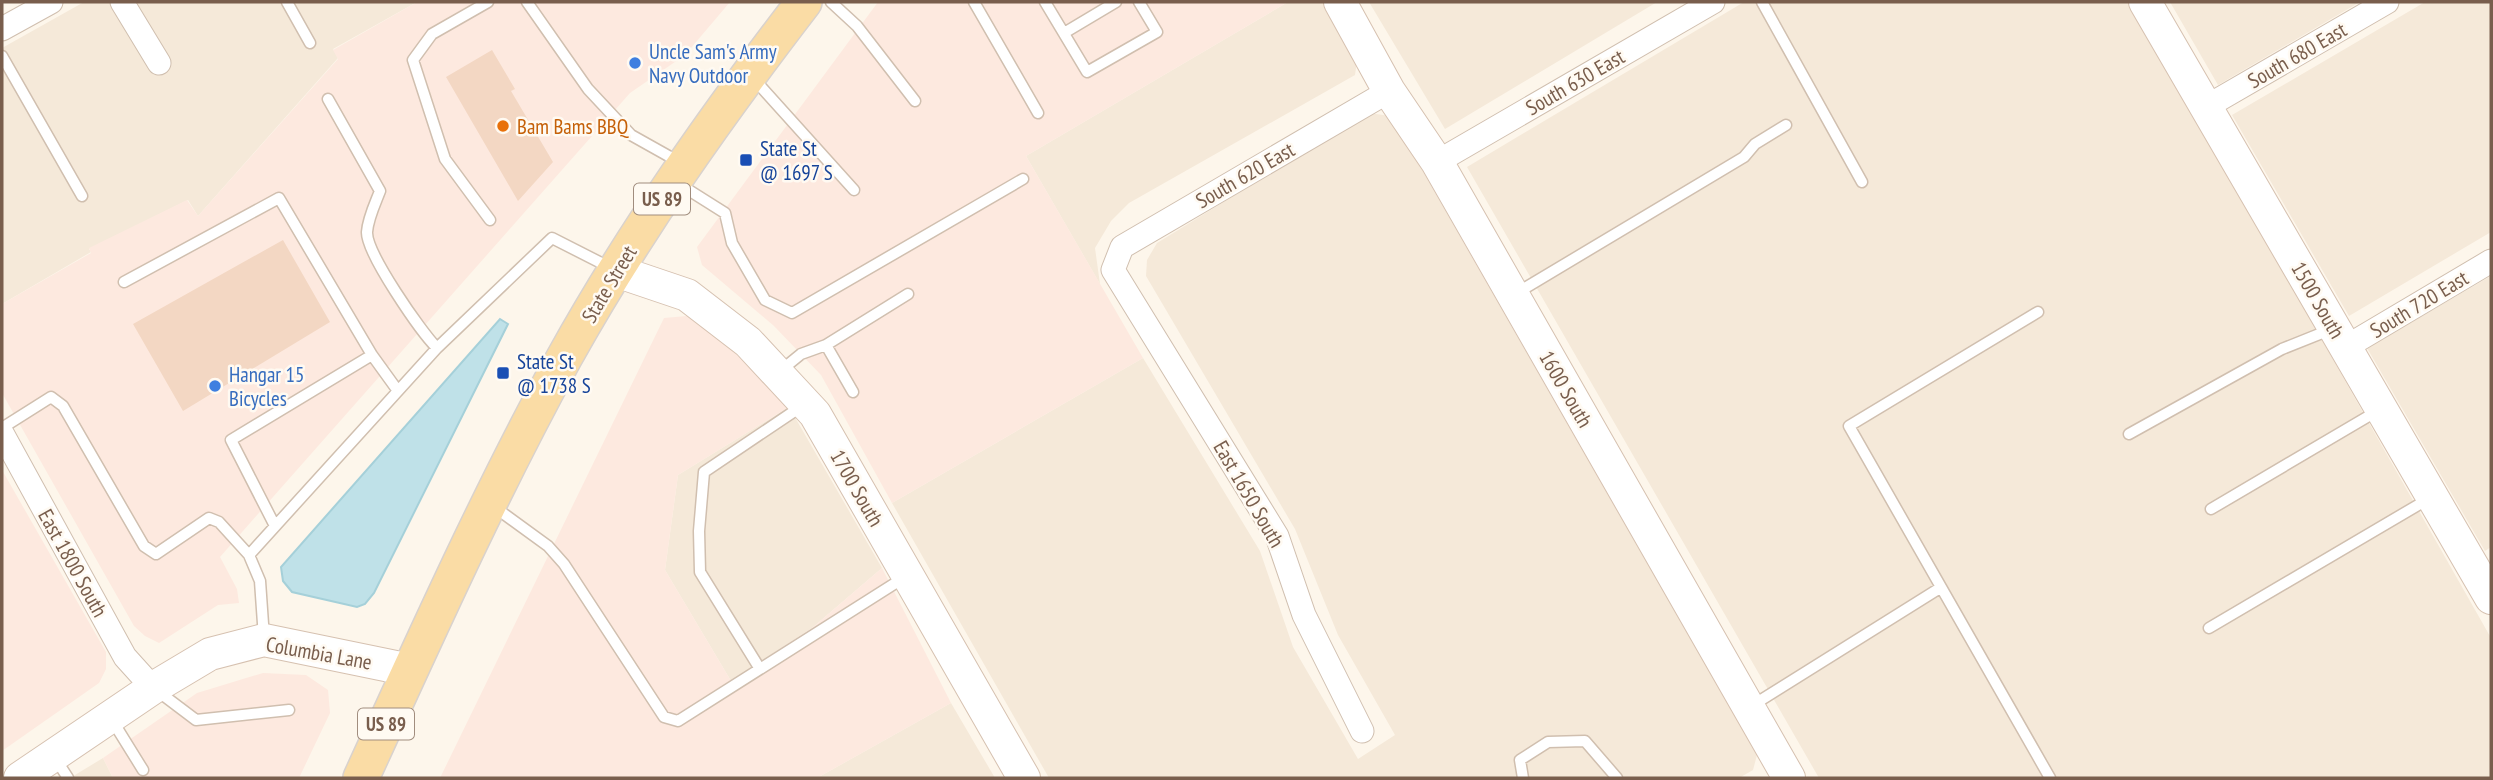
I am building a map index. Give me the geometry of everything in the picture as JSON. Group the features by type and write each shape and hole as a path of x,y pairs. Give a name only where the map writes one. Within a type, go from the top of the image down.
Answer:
{"main road":[{"name":"State Street","path":"361,778 488,502 565,357 679,172 748,74 807,3"}],"street":[{"path":"2,29 51,2"},
{"path":"122,2 159,63"},
{"name":"1600 South","path":"1340,2 1389,91 1437,162 1786,777"},
{"name":"South 630 East","path":"1437,162 1713,2"},
{"name":"1500 South","path":"2145,2 2433,497 2488,586"},
{"name":"South 680 East","path":"2206,107 2387,2"},
{"name":"South 620 East","path":"1113,270 1122,247 1389,91"},
{"name":"South 720 East","path":"2340,338 2491,261"},
{"name":"East 1650 South","path":"1113,270 1277,536 1304,615 1363,731"},
{"name":"1700 South","path":"617,271 687,295 748,342 815,414 1024,778"},
{"name":"East 1800 South","path":"2,433 125,657 153,688"},
{"name":"Columbia Lane","path":"20,778 61,767 111,718 153,688 210,654 264,640 410,670"}],"lane":[{"path":"287,2 310,43"},
{"path":"488,2 432,34 413,60 445,159 490,220"},
{"path":"527,2 588,89 631,135 679,172 725,213 732,243 765,300 792,313 1023,179"},
{"path":"974,2 1038,113"},
{"path":"1045,2 1087,72 1157,32 1139,2"},
{"path":"1064,33 1116,2"},
{"path":"1762,2 1862,182"},
{"path":"807,3 857,26 915,101"},
{"path":"2,56 82,196"},
{"path":"748,74 854,190"},
{"path":"328,99 380,191 367,235 374,259 426,337 437,348"},
{"path":"1513,295 1744,157 1755,144 1786,125"},
{"path":"124,282 279,198 372,355 398,391"},
{"path":"249,555 437,348 552,238 617,271"},
{"path":"777,373 801,354 826,345 908,294"},
{"path":"2038,312 1849,426 2050,778"},
{"path":"2129,434 2282,349 2340,338"},
{"path":"826,345 853,392"},
{"path":"275,526 231,440 372,355"},
{"path":"2,428 51,397 63,405 144,547 156,554 209,518 219,522 249,555 260,581 264,640"},
{"path":"760,669 700,572 699,531 704,472 806,404"},
{"path":"2211,509 2381,408"},
{"path":"2209,628 2433,497"},
{"path":"488,502 548,546 564,564 664,717 678,721 908,576"},
{"path":"1748,708 1940,588"},
{"path":"153,688 196,720 289,710"},
{"path":"111,718 143,771"},
{"path":"1523,778 1520,760 1548,742 1585,741 1617,778"}],"shaded area":[{"path":"84,2 417,2 333,49 338,58 198,216 188,200 89,249 91,252 2,304 2,48"},
{"path":"417,2 730,2 685,55 630,93 220,557 237,589 239,603 218,605 159,643 134,626 2,393 2,304 91,253 89,248 187,200 198,216 338,59 333,50"},
{"path":"878,2 1288,2 1026,156 1143,358 892,503 821,375 774,326 702,265 697,247"},
{"path":"1288,2 1323,2 1357,61 1355,75 1129,203 1111,221 1095,248 1100,284 1026,156"},
{"path":"1369,2 1657,2 1445,129"},
{"path":"1744,2 2130,2 2491,638 2491,778 1819,778 1467,167"},
{"path":"2170,2 2360,2 2218,85"},
{"path":"2425,2 2491,2 2491,232 2349,316 2232,115"},
{"path":"1368,113 1391,116 1757,755 1753,770 1739,778 1049,778 892,503 1143,358 1260,551 1293,647 1358,759 1395,735 1338,635 1295,529 1146,276 1147,260 1157,243"},
{"path":"2491,276 2491,547 2485,551 2367,348"},
{"path":"687,316 725,343 789,407 678,475 665,570 731,681 812,628 882,568 951,703 817,778 440,778 664,318"},
{"path":"789,407 882,568 812,628 731,681 665,570 678,475"},
{"path":"2,470 106,652 106,669 99,683 2,751"},
{"path":"263,673 306,675 328,690 330,713 299,778 113,778 103,758 197,693"},
{"path":"951,703 995,778 817,778"},
{"path":"103,758 113,778 70,778"}],"water":[{"path":"500,319 508,324 374,593 365,604 357,607 292,592 283,581 281,567"}],"building":[{"name":"Bam Bams BBQ","path":"492,50 515,89 511,91 553,162 518,201 446,77"},
{"path":"283,240 330,322 183,411 133,324"}],"place":[{"name":"Uncle Sam's Army Navy Outdoor","path":"635,63"},
{"name":"Bam Bams BBQ","path":"503,126"},
{"name":"State St @ 1697 S","path":"746,160"},
{"name":"State St @ 1738 S","path":"503,373"},
{"name":"Hangar 15 Bicycles","path":"215,386"}]}
